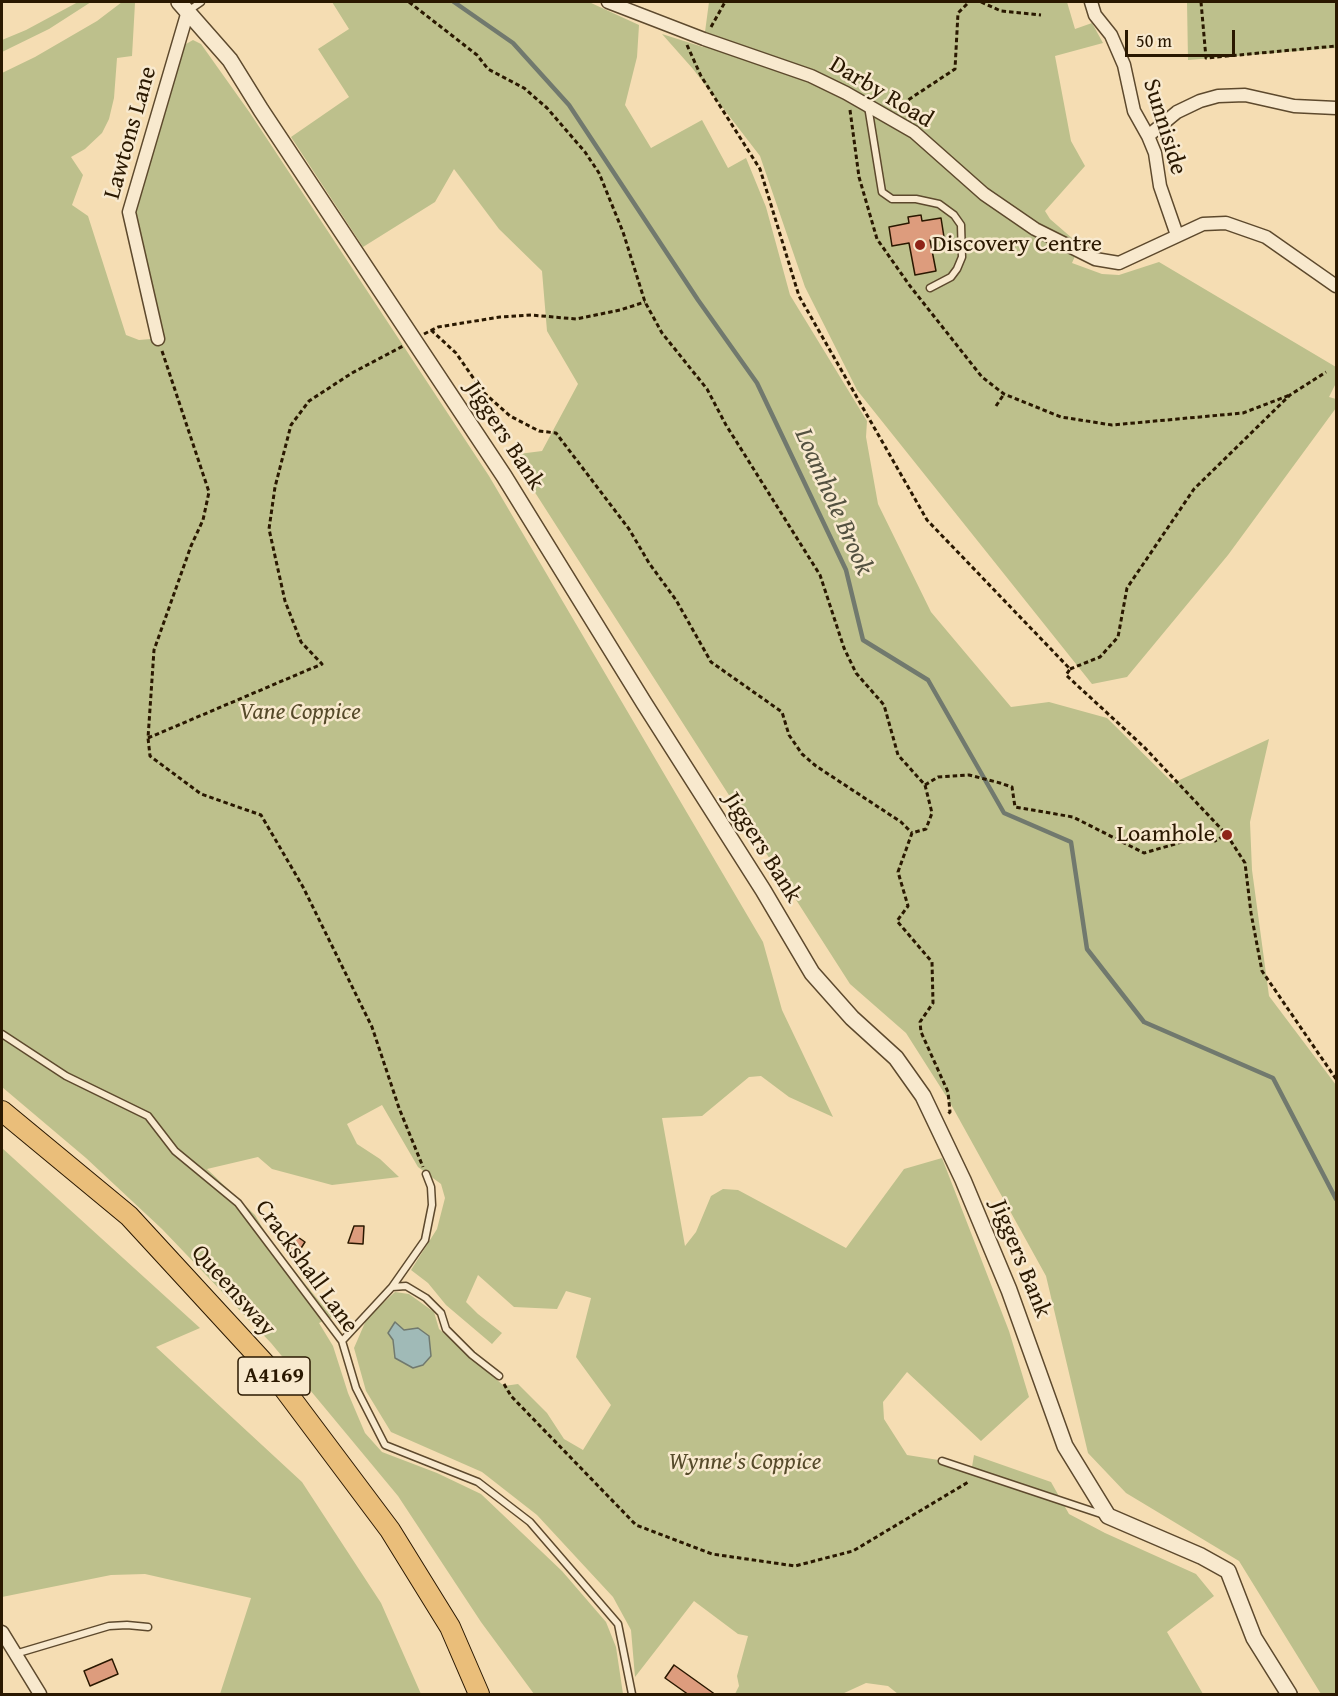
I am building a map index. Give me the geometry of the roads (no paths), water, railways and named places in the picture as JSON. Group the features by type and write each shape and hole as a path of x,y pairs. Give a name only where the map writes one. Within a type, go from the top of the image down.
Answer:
{"main road":[{"name":"Queensway","path":"2,1111 129,1216 267,1366 390,1530 450,1627 479,1695"}],"street":[{"name":"Darby Road","path":"608,2 704,39 811,76 848,94 914,132 1001,207 1035,230 1095,260 1119,263 1203,224 1226,223 1266,237 1336,286"},
{"name":"Sunniside","path":"1091,2 1095,15 1111,35 1124,65 1134,111 1155,153 1160,186 1177,235"},
{"name":"Lawtons Lane","path":"158,339 129,212 183,6"},
{"name":"Jiggers Bank","path":"183,6 231,60 261,110 504,476 763,890 812,973 852,1018 896,1058 923,1096 963,1180 1009,1290 1065,1446 1108,1516"},
{"path":"1148,136 1177,112 1200,101 1218,96 1245,95 1294,106 1336,108"},
{"path":"1108,1516 1201,1556 1228,1571 1254,1638 1289,1695"},
{"path":"2,1632 40,1695"}],"lane":[{"path":"183,6 201,2"},
{"path":"868,105 882,192 892,199 928,200 939,204 954,215 961,225 962,257 957,269 951,277 930,288"},
{"name":"Crackshall Lane","path":"2,1034 66,1076 148,1116 175,1151 238,1203 342,1341 356,1388 385,1445 478,1482 530,1522 618,1624 632,1695"},
{"path":"342,1341 392,1287 425,1240 432,1205 431,1187 426,1174"},
{"path":"392,1287 406,1286 426,1298 441,1313 446,1329 472,1355 499,1376"},
{"path":"942,1461 1108,1516"},
{"path":"15,1654 109,1626 148,1627"}],"water":[{"path":"395,1322 404,1330 418,1328 429,1336 431,1356 423,1365 413,1368 395,1358 393,1340 388,1333"}],"waterway":[{"name":"Loamhole Brook","path":"454,2 513,43 569,105 698,300 757,383 846,570 863,640 928,680 1004,813 1071,842 1087,949 1144,1022 1273,1078 1336,1199"}],"place":[{"name":"Discovery Centre","path":"920,245"},
{"name":"Loamhole","path":"1227,835"}],"park label":[{"name":"Vane Coppice","path":"300,713"},
{"name":"Wynne's Coppice","path":"745,1463"}]}
